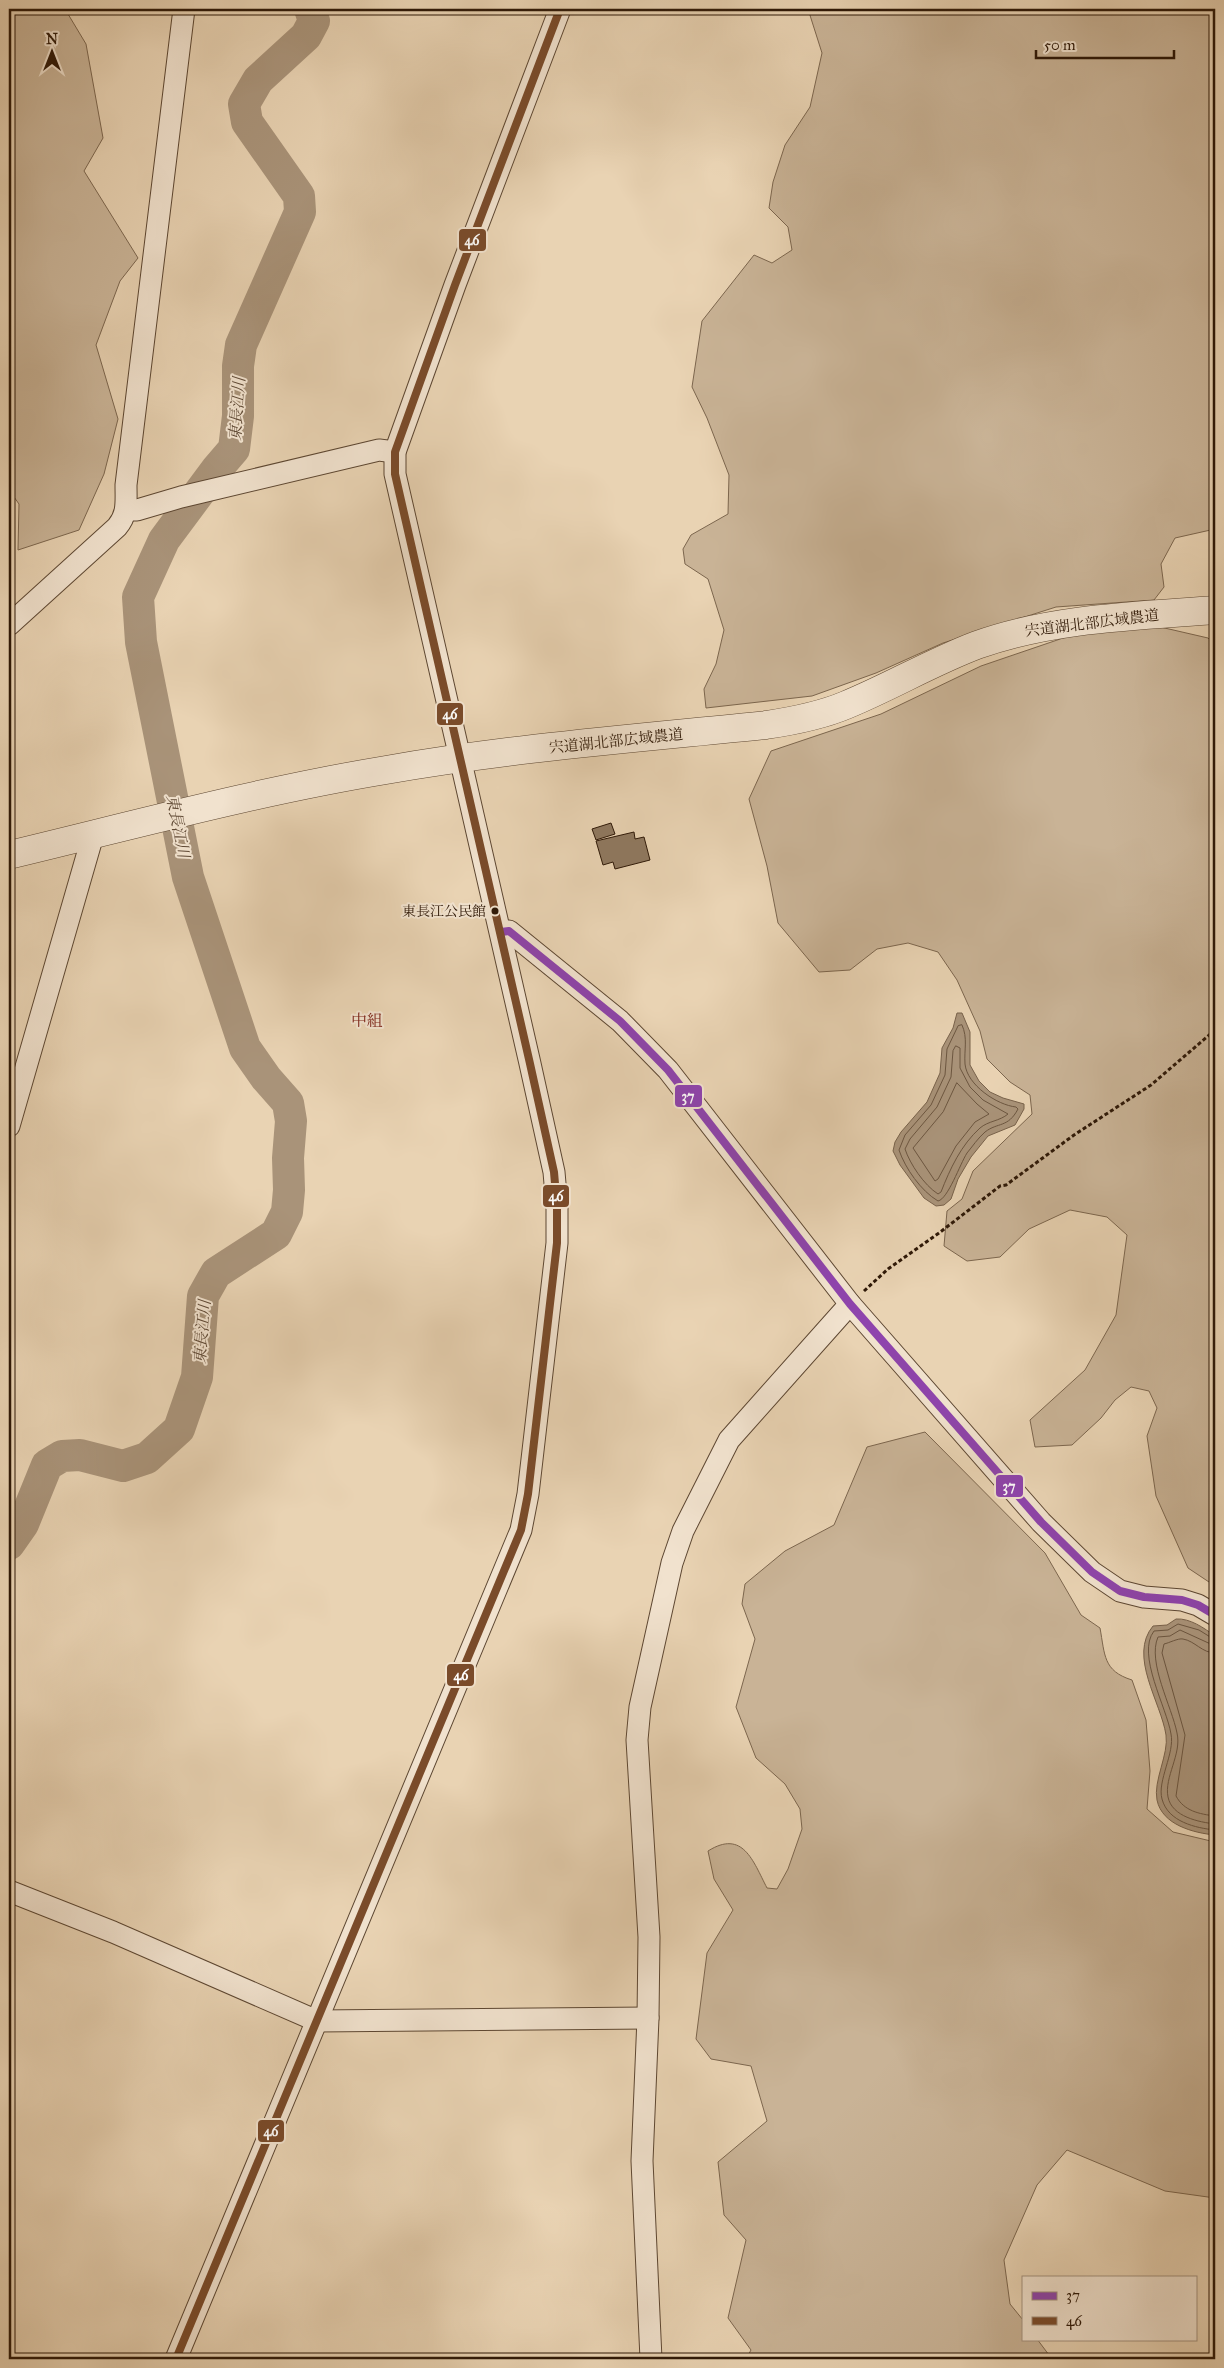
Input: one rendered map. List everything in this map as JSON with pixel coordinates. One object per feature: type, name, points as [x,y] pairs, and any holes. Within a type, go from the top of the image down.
[{"type":"street","points":[[9,625],[117,528],[124,519],[126,485],[184,9]]},
{"type":"street","points":[[176,2359],[521,1530],[528,1494],[557,1243],[557,1207],[554,1172],[501,932],[459,758],[395,474],[395,452],[455,285],[560,9]]},
{"type":"street","points":[[126,510],[137,510],[181,497],[379,450],[395,452]]},
{"type":"street","name":"宍道湖北部広域農道","points":[[9,855],[190,812],[384,770],[459,758],[805,719],[845,706],[976,646],[1017,633],[1061,624],[1215,610]]},
{"type":"street","points":[[9,1126],[92,835]]},
{"type":"street","points":[[501,932],[509,931],[620,1021],[668,1070],[850,1304],[1041,1522],[1092,1572],[1120,1591],[1144,1597],[1182,1600],[1198,1605],[1215,1615]]},
{"type":"street","points":[[651,2359],[642,2161],[648,2018],[649,1936],[637,1740],[640,1707],[672,1563],[684,1531],[729,1440],[850,1304]]},
{"type":"street","points":[[9,1891],[113,1932],[317,2021],[648,2018]]},
{"type":"path","points":[[850,1304],[888,1269],[940,1233],[1000,1186],[1006,1185],[1074,1135],[1151,1085],[1215,1030]]},
{"type":"shaded area","points":[[9,9],[65,9],[86,44],[103,138],[84,171],[138,258],[120,281],[96,345],[118,419],[104,474],[79,530],[18,550],[19,504],[9,490]]},
{"type":"shaded area","points":[[808,9],[1215,9],[1215,529],[1175,538],[1161,564],[1164,587],[1154,600],[1056,607],[943,643],[876,673],[812,696],[706,708],[704,689],[716,664],[724,630],[708,579],[685,564],[683,549],[691,535],[728,514],[729,475],[707,418],[692,387],[702,321],[754,255],[772,263],[792,250],[788,227],[769,208],[773,182],[785,145],[810,107],[822,53]]},
{"type":"shaded area","points":[[1156,626],[1208,638],[1215,645],[1215,1586],[1188,1568],[1156,1496],[1147,1436],[1157,1408],[1149,1391],[1131,1387],[1115,1400],[1101,1418],[1072,1445],[1035,1447],[1030,1420],[1085,1370],[1116,1315],[1127,1235],[1107,1217],[1070,1210],[1029,1229],[1000,1257],[967,1261],[944,1246],[947,1211],[962,1199],[973,1171],[1032,1114],[1030,1095],[1010,1082],[987,1059],[980,1031],[957,980],[938,952],[908,943],[877,949],[850,970],[819,972],[778,923],[767,866],[749,799],[771,751],[881,714],[981,666],[1069,636]]},
{"type":"shaded area","points":[[925,1432],[1045,1553],[1081,1615],[1100,1628],[1105,1654],[1110,1667],[1115,1672],[1132,1680],[1146,1720],[1150,1771],[1147,1809],[1173,1832],[1215,1842],[1215,2198],[1165,2191],[1067,2150],[1037,2185],[1004,2260],[1010,2304],[1022,2319],[1022,2340],[1038,2340],[1052,2359],[746,2359],[751,2350],[728,2318],[746,2240],[724,2215],[718,2162],[767,2121],[751,2066],[711,2059],[696,2039],[707,1953],[733,1910],[714,1879],[708,1851],[720,1845],[730,1844],[738,1846],[751,1859],[767,1888],[777,1889],[788,1869],[802,1829],[800,1809],[785,1784],[756,1758],[736,1707],[755,1639],[742,1604],[745,1584],[785,1551],[834,1525],[867,1447]]},
{"type":"water","points":[[957,1013],[962,1013],[970,1032],[970,1065],[979,1081],[990,1092],[1024,1104],[1024,1109],[1015,1125],[988,1136],[971,1157],[958,1179],[951,1199],[944,1205],[936,1206],[924,1198],[900,1165],[893,1151],[895,1142],[901,1132],[927,1102],[940,1073],[942,1048],[953,1028]]},
{"type":"water","points":[[1176,1619],[1192,1622],[1215,1636],[1215,1835],[1189,1830],[1172,1822],[1160,1809],[1157,1800],[1157,1785],[1165,1750],[1166,1735],[1148,1679],[1144,1651],[1146,1638],[1153,1626],[1167,1625]]},
{"type":"building","points":[[611,823],[615,834],[596,840],[592,829]]},
{"type":"building","points":[[634,832],[635,839],[644,837],[650,860],[615,869],[613,862],[603,865],[596,841]]},
{"type":"waterway","name":"東長江川","points":[[9,1544],[23,1524],[47,1465],[62,1456],[80,1455],[123,1466],[147,1458],[179,1429],[197,1377],[203,1296],[216,1273],[276,1234],[287,1212],[291,1121],[288,1103],[266,1078],[245,1048],[188,877],[141,642],[138,597],[164,540],[234,449],[238,416],[238,366],[241,345],[300,212],[299,196],[247,122],[244,104],[258,80],[306,36],[314,21],[310,9]]},
{"type":"transit line","name":"46","points":[[176,2359],[521,1530],[528,1494],[557,1243],[557,1207],[554,1172],[395,474],[395,452],[455,285],[560,9]]},
{"type":"transit line","name":"37","points":[[501,932],[509,931],[620,1021],[668,1070],[850,1304],[1041,1522],[1092,1572],[1120,1591],[1144,1597],[1182,1600],[1198,1605],[1215,1615]]},
{"type":"place","name":"東長江公民館","points":[[495,911]]},
{"type":"district","name":"中組","points":[[367,1020]]}]
